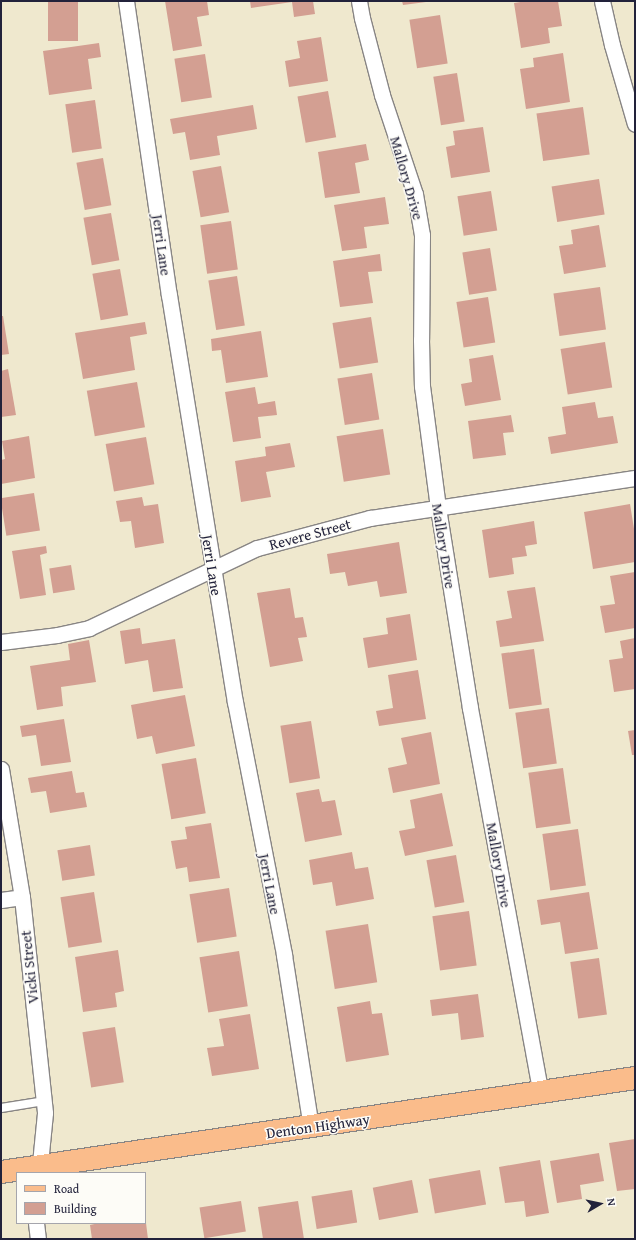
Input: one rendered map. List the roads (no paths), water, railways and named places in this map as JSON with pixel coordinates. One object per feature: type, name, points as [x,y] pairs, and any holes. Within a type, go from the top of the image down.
[{"type":"main road","name":"Denton Highway","points":[[1,1172],[39,1169],[635,1078]]},
{"type":"street","name":"Jerri Lane","points":[[126,1],[169,295],[234,702],[284,955],[311,1127]]},
{"type":"street","name":"Mallory Drive","points":[[359,1],[382,95],[415,194],[422,235],[422,386],[438,508],[470,708],[541,1093]]},
{"type":"street","points":[[602,1],[612,45],[635,124]]},
{"type":"street","name":"Revere Street","points":[[1,642],[57,635],[89,628],[257,548],[370,518],[635,478]]},
{"type":"street","name":"Vicki Street","points":[[1,769],[22,897],[44,1101],[45,1113],[39,1169]]},
{"type":"street","points":[[1,900],[22,897]]},
{"type":"street","points":[[36,1224],[38,1239]]},
{"type":"lane","points":[[1,1108],[44,1101]]}]
